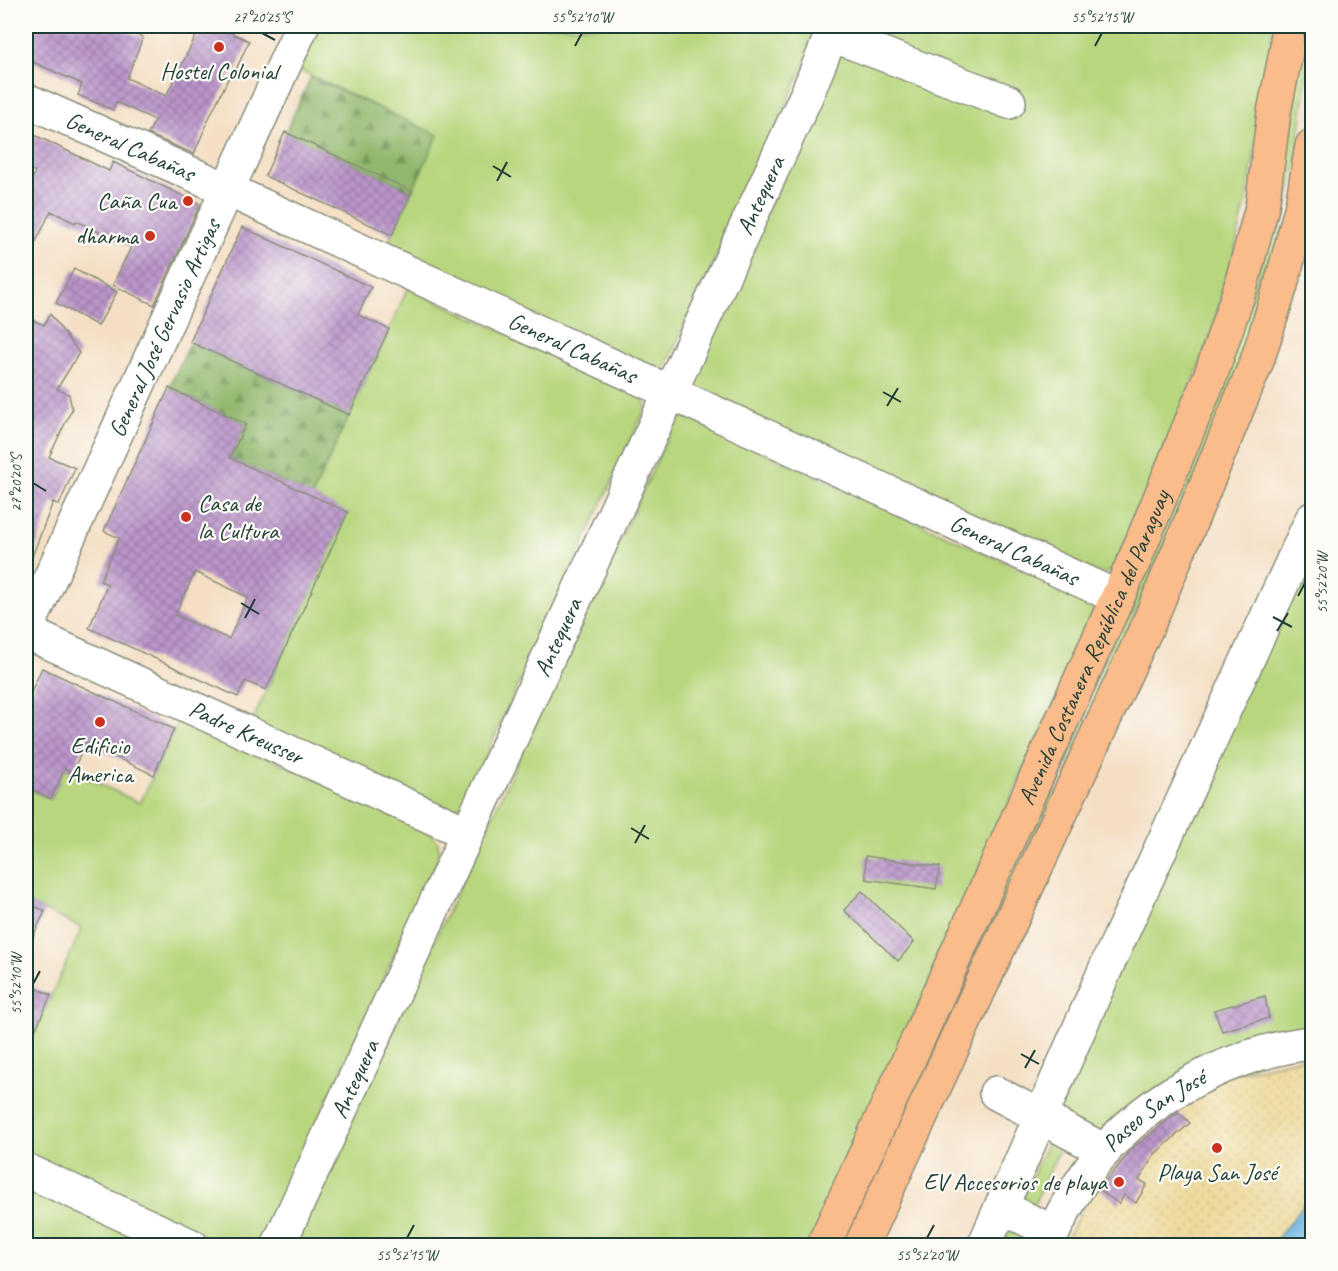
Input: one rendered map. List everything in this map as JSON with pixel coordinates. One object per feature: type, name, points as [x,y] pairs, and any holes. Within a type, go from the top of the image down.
[{"type":"main road","name":"Avenida Costanera República del Paraguay","points":[[823,1245],[904,1071],[1117,597],[1211,374],[1239,289],[1262,207],[1274,112],[1287,47],[1287,26]]},
{"type":"main road","name":"Avenida Costanera República del Paraguay","points":[[861,1245],[1151,618],[1252,372],[1281,285],[1302,205],[1312,146]]},
{"type":"street","name":"General José Gervasio Artigas","points":[[26,631],[302,26]]},
{"type":"street","points":[[834,30],[1009,102]]},
{"type":"street","name":"Antequera","points":[[278,1245],[807,94],[834,30]]},
{"type":"street","name":"General Cabañas","points":[[26,100],[226,189],[1117,597]]},
{"type":"street","points":[[984,1245],[1114,951],[1312,519]]},
{"type":"street","name":"Padre Kreusser","points":[[26,631],[467,833]]},
{"type":"street","name":"Paseo San José","points":[[1050,1239],[1077,1188],[1120,1134],[1140,1118],[1198,1080],[1252,1056],[1271,1050],[1312,1043]]},
{"type":"street","points":[[996,1093],[1105,1151]]},
{"type":"street","points":[[26,1170],[192,1245]]},
{"type":"street","points":[[1001,1207],[1050,1239]]},
{"type":"green space","points":[[314,26],[822,26],[665,368],[659,371],[386,248],[437,135],[294,68]]},
{"type":"green space","points":[[850,26],[1273,26],[1248,193],[1207,347],[1114,569],[1107,573],[1099,573],[696,390],[693,384],[693,378]]},
{"type":"green space","points":[[1301,26],[1312,26],[1312,29],[1296,166],[1279,241],[1239,371],[1183,505],[1060,780],[847,1245],[837,1246],[1177,500],[1228,368],[1263,257],[1294,109]]},
{"type":"green space","points":[[311,77],[438,135],[412,191],[285,133]]},
{"type":"green space","points":[[408,288],[642,396],[646,407],[465,801],[455,809],[448,810],[252,722],[347,513],[312,496]]},
{"type":"green space","points":[[190,342],[349,415],[312,496],[230,458],[246,424],[169,388]]},
{"type":"green space","points":[[684,416],[1086,599],[1094,612],[812,1245],[293,1246],[673,426]]},
{"type":"green space","points":[[1312,538],[1312,1035],[1105,1142],[1049,1113]]},
{"type":"green space","points":[[180,718],[428,830],[435,837],[439,848],[437,861],[269,1228],[261,1241],[255,1245],[220,1244],[26,1154],[26,1027],[35,1031],[82,928],[26,902],[26,790],[27,788],[51,799],[65,768],[140,803]]},
{"type":"green space","points":[[1050,1138],[1062,1144],[1032,1209],[1019,1204]]},
{"type":"green space","points":[[26,1182],[165,1245],[26,1245]]},
{"type":"green space","points":[[1010,1228],[1021,1233],[1015,1245],[1002,1246]]},
{"type":"sand","name":"Playa San José","points":[[1312,1056],[1312,1194],[1272,1245],[1063,1246],[1098,1178],[1131,1138],[1219,1077]]},
{"type":"water","points":[[1312,1194],[1312,1245],[1272,1245]]},
{"type":"building","points":[[26,26],[108,26],[143,37],[127,78],[166,96],[201,26],[215,26],[249,41],[234,74],[231,73],[210,116],[194,154],[148,134],[155,120],[116,102],[113,110],[78,95],[82,84],[26,59]]},
{"type":"building","name":"dharma","points":[[26,131],[109,171],[113,162],[200,204],[154,305],[113,285],[131,247],[51,211],[26,262],[26,192],[35,172],[26,166]]},
{"type":"building","points":[[285,132],[412,191],[392,235],[265,176]]},
{"type":"building","points":[[242,227],[371,287],[358,315],[389,329],[349,415],[190,342]]},
{"type":"building","points":[[74,269],[117,292],[98,326],[56,303]]},
{"type":"building","points":[[50,314],[79,353],[57,389],[69,394],[72,409],[49,457],[75,468],[59,505],[53,502],[26,570],[26,317],[44,325]]},
{"type":"building","points":[[169,388],[246,424],[230,458],[348,512],[266,690],[245,681],[238,697],[89,628],[108,584],[100,581],[119,538],[104,531]],"holes":[[[195,572],[248,597],[229,639],[175,615]]]},
{"type":"building","name":"Edificio America","points":[[42,668],[174,729],[154,775],[86,743],[72,772],[65,768],[51,799],[26,787],[26,703]]},
{"type":"building","points":[[865,856],[940,867],[936,889],[866,879]]},
{"type":"building","points":[[862,891],[914,942],[898,961],[844,910]]},
{"type":"building","points":[[26,902],[45,911],[26,952]]},
{"type":"building","points":[[26,984],[51,995],[26,1051]]},
{"type":"building","points":[[1265,996],[1269,1018],[1222,1031],[1214,1010]]},
{"type":"building","points":[[1178,1112],[1190,1123],[1154,1155],[1139,1180],[1147,1184],[1136,1203],[1124,1195],[1119,1204],[1099,1189],[1133,1148]]},
{"type":"place","name":"Hostel Colonial","points":[[219,47]]},
{"type":"place","name":"Caña Cua","points":[[188,201]]},
{"type":"place","name":"dharma","points":[[150,236]]},
{"type":"place","name":"Casa de la Cultura","points":[[186,517]]},
{"type":"place","name":"Edificio America","points":[[100,722]]},
{"type":"place","name":"Playa San José","points":[[1217,1148]]},
{"type":"place","name":"EV Accesorios de playa","points":[[1119,1182]]}]
